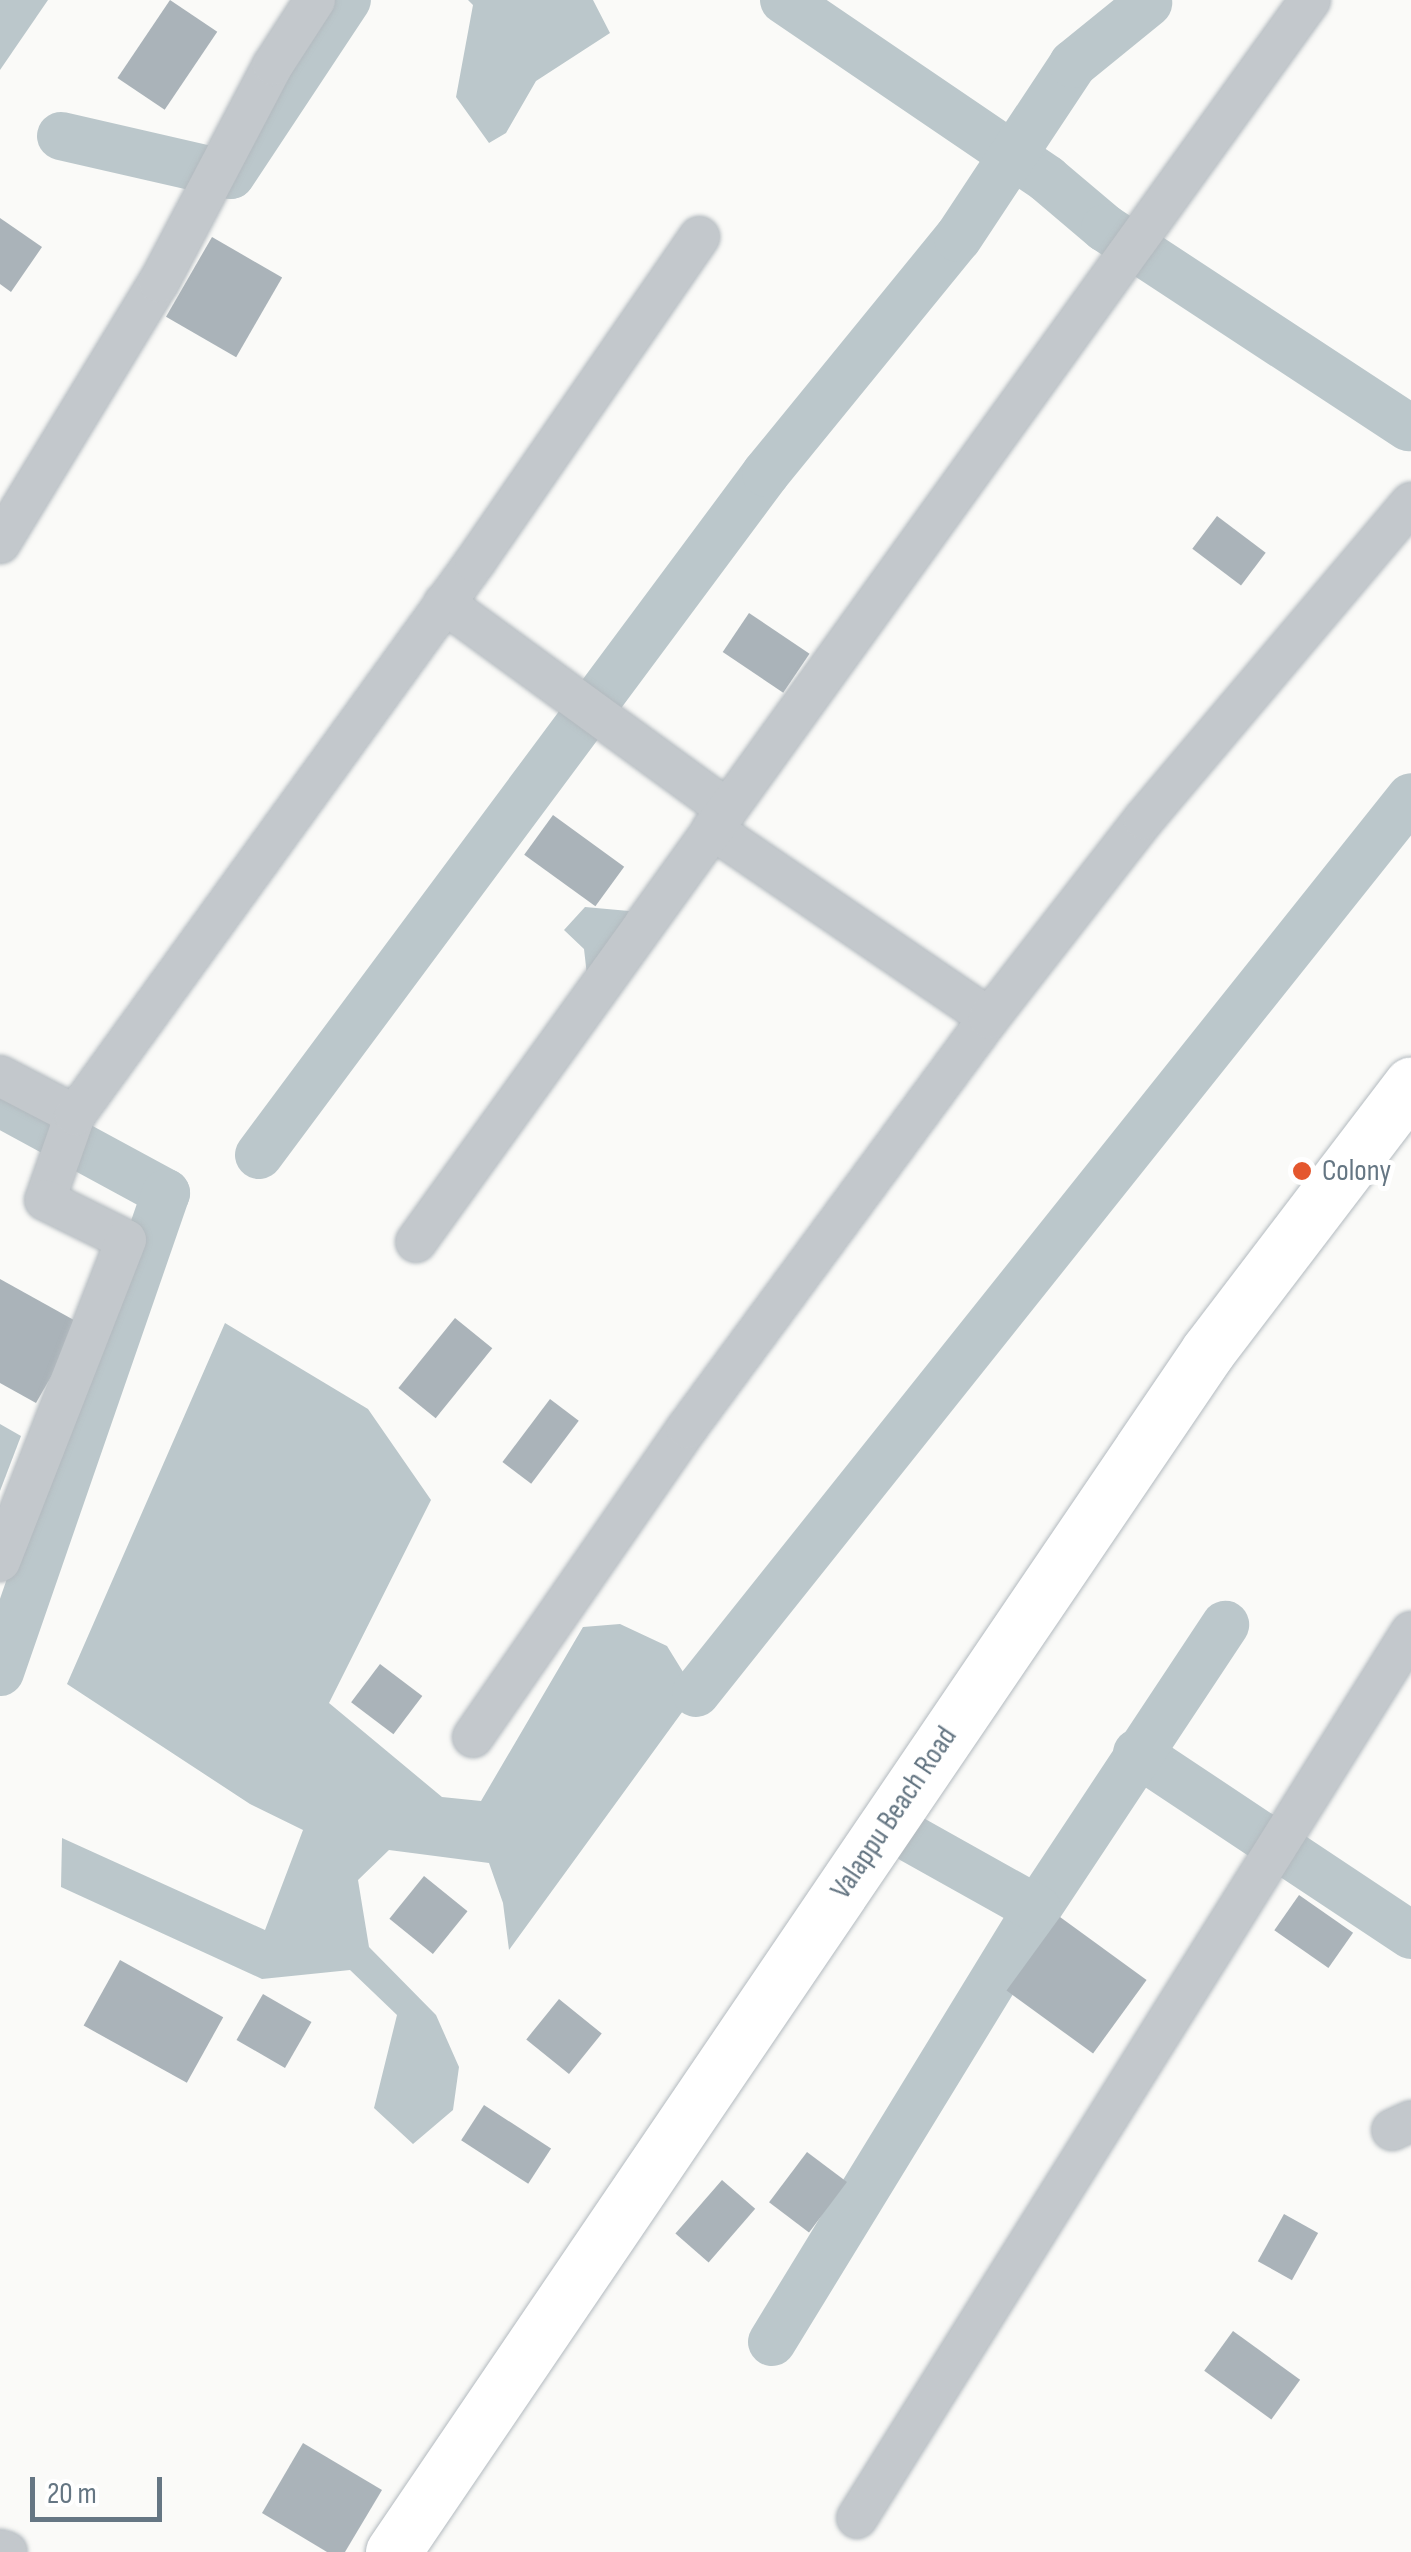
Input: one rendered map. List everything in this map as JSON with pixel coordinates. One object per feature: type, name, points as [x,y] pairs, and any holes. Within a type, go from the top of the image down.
[{"type":"main road","name":"Valappu Beach Road","points":[[393,2552],[1208,1351],[1411,1085]]},
{"type":"street","points":[[0,544],[315,0]]},
{"type":"street","points":[[416,1242],[719,819],[1124,266],[1310,0]]},
{"type":"street","points":[[0,1561],[126,1240],[45,1200],[68,1135],[699,237]]},
{"type":"street","points":[[473,1738],[688,1428],[989,1018],[1144,819],[1411,502]]},
{"type":"street","points":[[444,603],[594,712],[719,819],[989,1018]]},
{"type":"street","points":[[0,1076],[68,1135]]},
{"type":"street","points":[[857,2518],[1411,1632]]},
{"type":"shaded area","points":[[0,0],[48,0],[0,70]]},
{"type":"shaded area","points":[[468,0],[593,0],[610,33],[536,81],[506,133],[489,143],[456,97],[473,5]]},
{"type":"shaded area","points":[[585,907],[629,911],[588,984],[584,949],[564,930]]},
{"type":"shaded area","points":[[225,1323],[368,1409],[431,1500],[329,1703],[442,1797],[481,1801],[583,1627],[620,1624],[667,1646],[696,1693],[509,1950],[503,1903],[489,1863],[389,1850],[358,1880],[369,1947],[436,2015],[459,2067],[453,2110],[413,2144],[374,2108],[397,2015],[350,1970],[262,1979],[61,1887],[62,1838],[265,1930],[303,1830],[250,1804],[67,1684]]},
{"type":"shaded area","points":[[0,1424],[21,1436],[0,1491]]},
{"type":"building","points":[[170,0],[217,32],[165,110],[117,78]]},
{"type":"building","points":[[0,218],[42,247],[11,292],[0,284]]},
{"type":"building","points":[[212,237],[282,277],[236,357],[166,317]]},
{"type":"building","points":[[1217,516],[1266,553],[1241,585],[1192,549]]},
{"type":"building","points":[[749,613],[810,654],[783,693],[723,652]]},
{"type":"building","points":[[553,815],[624,867],[595,906],[524,855]]},
{"type":"building","points":[[0,1279],[81,1324],[36,1403],[0,1383]]},
{"type":"building","points":[[455,1318],[492,1348],[436,1418],[398,1388]]},
{"type":"building","points":[[550,1399],[579,1421],[531,1484],[502,1462]]},
{"type":"building","points":[[380,1664],[422,1696],[393,1734],[351,1702]]},
{"type":"building","points":[[424,1876],[468,1911],[433,1954],[389,1919]]},
{"type":"building","points":[[1299,1895],[1353,1933],[1328,1968],[1274,1930]]},
{"type":"building","points":[[1060,1917],[1147,1980],[1093,2054],[1007,1991]]},
{"type":"building","points":[[120,1960],[223,2017],[187,2083],[84,2026]]},
{"type":"building","points":[[263,1994],[311,2022],[285,2068],[236,2040]]},
{"type":"building","points":[[559,1999],[602,2034],[569,2074],[526,2039]]},
{"type":"building","points":[[484,2105],[551,2149],[528,2184],[461,2140]]},
{"type":"building","points":[[807,2152],[847,2182],[809,2232],[769,2202]]},
{"type":"building","points":[[722,2180],[755,2209],[709,2262],[675,2234]]},
{"type":"building","points":[[1284,2214],[1318,2233],[1292,2280],[1258,2261]]},
{"type":"building","points":[[1233,2331],[1300,2380],[1271,2419],[1204,2371]]},
{"type":"building","points":[[303,2443],[382,2490],[345,2552],[327,2552],[262,2513]]},
{"type":"waterway","points":[[61,136],[231,175],[347,0]]},
{"type":"waterway","points":[[784,0],[1047,179],[1105,228],[1408,427]]},
{"type":"waterway","points":[[259,1155],[766,473],[958,238],[1073,64],[1148,3]]},
{"type":"waterway","points":[[696,1693],[1411,797]]},
{"type":"waterway","points":[[0,1103],[166,1193],[0,1672]]},
{"type":"waterway","points":[[1037,1909],[1225,1625]]},
{"type":"waterway","points":[[1137,1753],[1411,1935]]},
{"type":"waterway","points":[[772,2342],[1037,1909],[912,1839]]},
{"type":"place","name":"Colony","points":[[1302,1171]]}]
